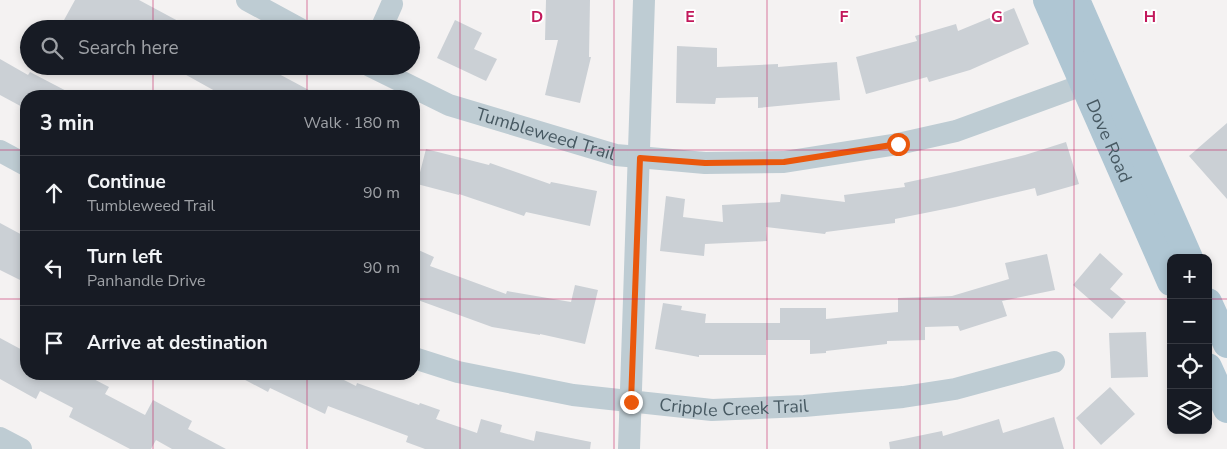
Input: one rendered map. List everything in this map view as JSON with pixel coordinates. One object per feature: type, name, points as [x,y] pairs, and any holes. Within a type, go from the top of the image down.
[{"type":"main road","name":"Dove Road","points":[[1047,0],[1096,79],[1187,254]]},
{"type":"main road","name":"Dove Road","points":[[1076,0],[1096,79],[1167,271]]},
{"type":"main road","points":[[1212,311],[1227,345]]},
{"type":"main road","points":[[1212,375],[1227,409]]},
{"type":"street","points":[[247,0],[284,20]]},
{"type":"street","points":[[629,449],[644,0]]},
{"type":"street","points":[[385,20],[392,4]]},
{"type":"street","name":"Tumbleweed Trail","points":[[388,75],[419,90]]},
{"type":"street","name":"Tumbleweed Trail","points":[[420,91],[449,105],[616,155],[705,163],[784,162],[898,144],[956,131],[1096,79]]},
{"type":"street","points":[[0,151],[20,161]]},
{"type":"street","points":[[1212,367],[1227,345]]},
{"type":"street","name":"Cripple Creek Trail","points":[[420,360],[458,372],[573,395],[712,410],[804,406],[903,397],[955,389],[1054,362]]},
{"type":"street","points":[[0,438],[21,449]]},
{"type":"building","points":[[75,0],[139,0],[176,20],[64,20]]},
{"type":"building","points":[[546,0],[590,0],[589,57],[591,57],[580,103],[545,95],[558,40],[545,40]]},
{"type":"building","points":[[1014,8],[1029,44],[970,70],[929,82],[927,77],[866,94],[856,57],[917,41],[915,36],[956,24],[958,31]]},
{"type":"building","points":[[455,20],[482,33],[474,49],[497,59],[486,81],[437,58]]},
{"type":"building","points":[[677,46],[717,48],[717,67],[778,64],[778,67],[837,62],[840,100],[758,108],[758,97],[716,98],[715,104],[676,103]]},
{"type":"building","points":[[0,59],[20,70],[20,75],[36,75],[64,90],[20,90],[20,106],[0,95]]},
{"type":"building","points":[[186,75],[281,75],[309,90],[213,90]]},
{"type":"building","points":[[1227,123],[1227,199],[1189,156]]},
{"type":"building","points":[[1066,142],[1079,184],[1037,196],[1035,188],[895,219],[895,223],[826,232],[825,234],[766,227],[767,241],[705,244],[704,256],[660,251],[666,196],[685,199],[683,217],[723,222],[722,205],[780,202],[781,194],[845,202],[844,195],[905,187],[904,183],[1025,155]]},
{"type":"building","points":[[426,149],[489,165],[490,163],[550,184],[551,182],[597,191],[590,226],[526,212],[524,216],[459,194],[420,185],[420,172]]},
{"type":"building","points":[[0,223],[20,234],[20,280],[0,270]]},
{"type":"building","points":[[420,251],[434,257],[430,266],[506,294],[507,291],[571,302],[575,285],[598,290],[585,344],[540,334],[492,327],[420,301]]},
{"type":"building","points":[[1100,253],[1123,274],[1110,289],[1126,302],[1112,319],[1073,285]]},
{"type":"building","points":[[1047,254],[1055,290],[1002,301],[1007,316],[960,331],[958,326],[925,327],[925,340],[887,341],[887,344],[810,354],[810,340],[766,340],[766,355],[699,355],[699,357],[655,349],[663,303],[682,306],[681,310],[706,314],[705,323],[780,323],[780,308],[826,308],[826,319],[898,312],[898,298],[952,296],[1009,279],[1005,263]]},
{"type":"building","points":[[1146,332],[1148,377],[1111,378],[1109,333]]},
{"type":"building","points":[[0,338],[20,349],[20,380],[96,380],[109,387],[105,394],[145,415],[153,400],[192,421],[188,429],[226,449],[172,449],[156,440],[151,449],[130,449],[69,417],[73,408],[40,391],[36,399],[0,379]]},
{"type":"building","points":[[245,380],[344,380],[356,386],[357,383],[419,405],[420,403],[440,410],[436,419],[477,433],[481,419],[502,425],[500,432],[534,441],[536,431],[591,442],[590,449],[425,449],[406,442],[408,436],[328,406],[325,414],[270,388],[268,392]]},
{"type":"building","points":[[1110,387],[1135,414],[1101,445],[1076,418]]},
{"type":"building","points":[[1054,417],[1064,449],[890,449],[889,442],[942,431],[943,436],[999,419],[1003,433]]},
{"type":"route","points":[[631,402],[640,158],[705,163],[784,162],[898,144]]}]
